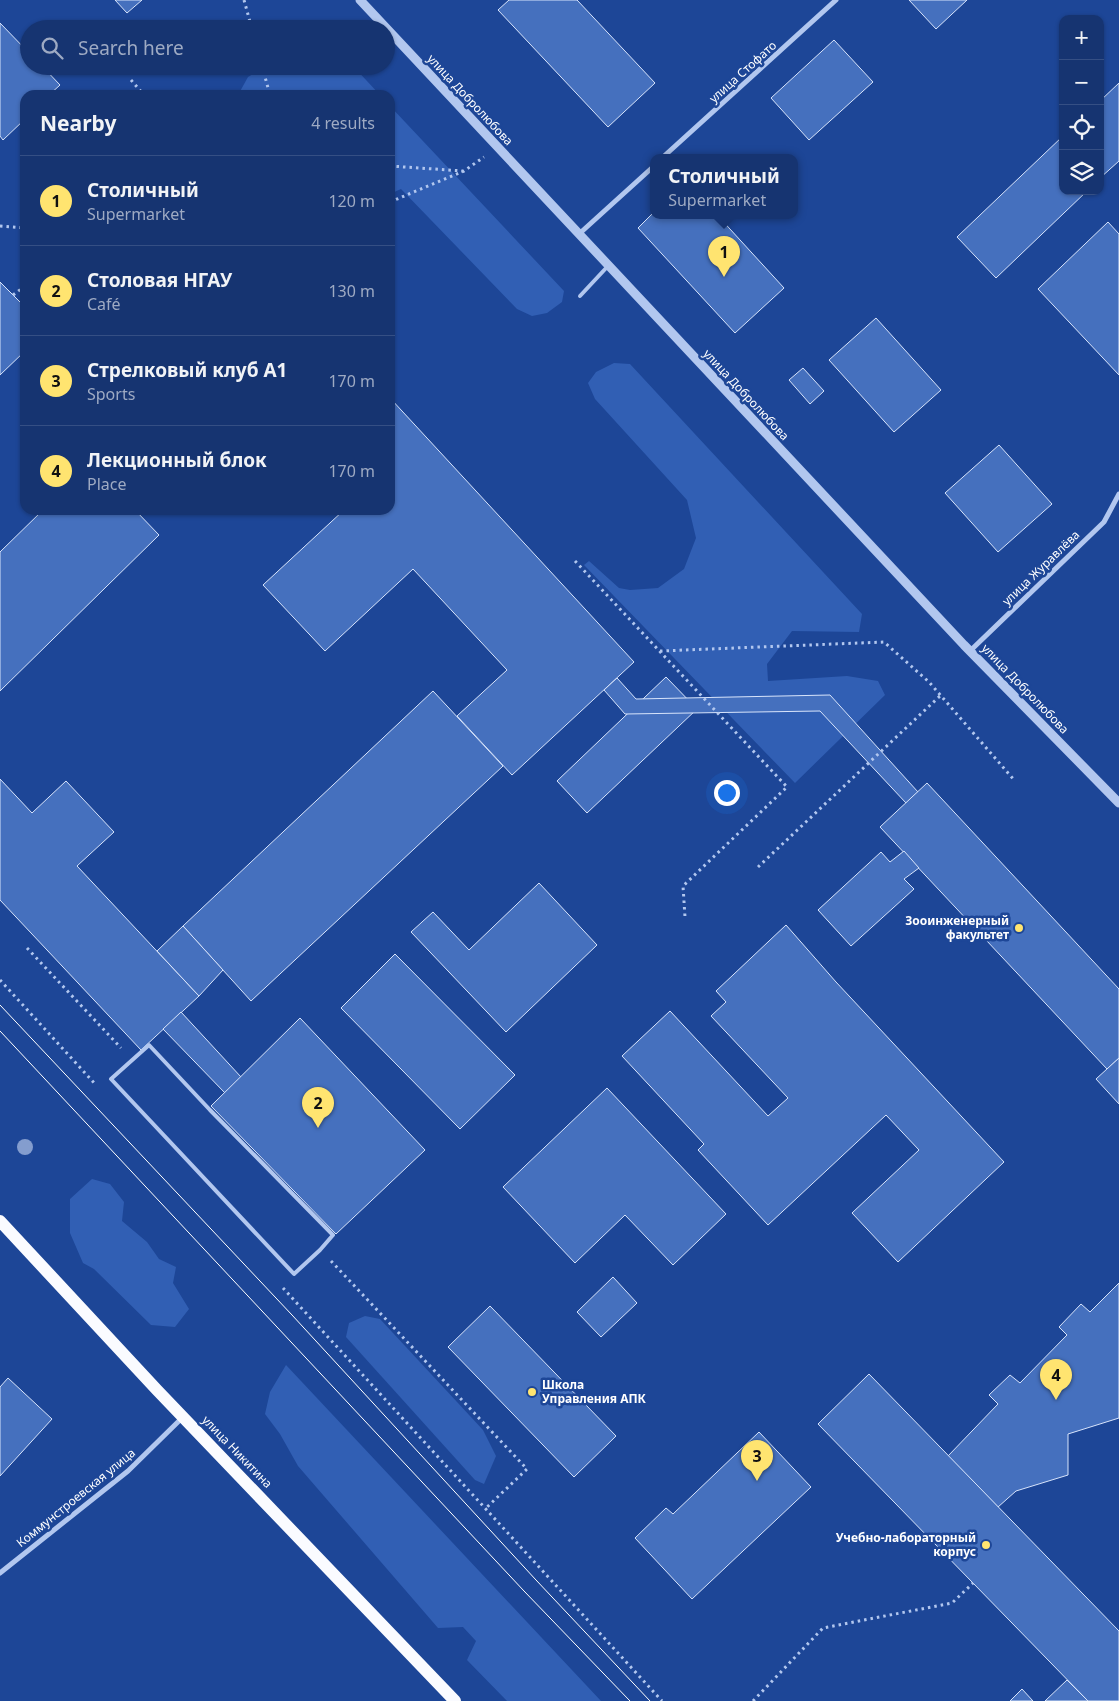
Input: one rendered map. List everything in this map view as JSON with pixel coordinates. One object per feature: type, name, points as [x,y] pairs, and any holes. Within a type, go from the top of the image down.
[{"type":"main road","name":"улица Никитина","points":[[0,1221],[456,1701]]},
{"type":"street","name":"улица Добролюбова","points":[[360,0],[379,20]]},
{"type":"street","name":"улица Стофато","points":[[666,154],[836,0]]},
{"type":"street","name":"улица Добролюбова","points":[[395,38],[578,235],[970,651],[1119,804]]},
{"type":"street","points":[[578,235],[650,170]]},
{"type":"street","name":"улица Журавлёва","points":[[970,651],[1104,522],[1119,494]]},
{"type":"street","name":"Коммунстроевская улица","points":[[0,1573],[128,1471],[184,1416]]},
{"type":"lane","points":[[580,296],[608,266]]},
{"type":"lane","points":[[149,1045],[333,1235],[320,1250],[294,1274],[111,1079],[149,1045]]},
{"type":"path","points":[[244,0],[250,20]]},
{"type":"path","points":[[264,75],[269,90]]},
{"type":"path","points":[[131,80],[140,90]]},
{"type":"path","points":[[395,200],[464,171],[498,148]]},
{"type":"path","points":[[395,166],[464,171]]},
{"type":"path","points":[[0,226],[20,228]]},
{"type":"path","points":[[12,294],[20,289]]},
{"type":"path","points":[[575,561],[787,787],[683,886],[685,917]]},
{"type":"path","points":[[660,650],[884,642],[929,682],[1015,782]]},
{"type":"path","points":[[758,867],[941,695]]},
{"type":"path","points":[[28,948],[132,1060]]},
{"type":"path","points":[[0,980],[99,1088]]},
{"type":"path","points":[[320,1250],[527,1469],[485,1508]]},
{"type":"path","points":[[278,1283],[662,1701]]},
{"type":"path","points":[[753,1701],[823,1628],[952,1603],[973,1583]]},
{"type":"shaded area","points":[[251,75],[361,75],[375,90],[241,90],[248,77]]},
{"type":"shaded area","points":[[395,111],[564,291],[562,302],[547,313],[532,316],[517,309],[401,189],[395,192]]},
{"type":"shaded area","points":[[614,363],[630,364],[862,614],[859,632],[792,631],[767,664],[768,681],[847,676],[878,681],[885,695],[795,783],[584,565],[589,561],[619,588],[630,590],[658,588],[684,569],[696,538],[687,500],[595,399],[588,383],[596,372]]},
{"type":"shaded area","points":[[92,1179],[110,1184],[124,1202],[122,1221],[147,1242],[159,1259],[176,1267],[173,1283],[189,1309],[175,1327],[151,1325],[94,1269],[83,1263],[70,1233],[70,1199]]},
{"type":"shaded area","points":[[365,1316],[380,1319],[483,1430],[496,1456],[484,1484],[475,1480],[346,1337],[349,1323]]},
{"type":"shaded area","points":[[286,1365],[601,1701],[507,1701],[467,1660],[476,1641],[463,1627],[438,1628],[298,1466],[280,1434],[265,1414],[270,1392]]},
{"type":"building","points":[[115,0],[142,0],[127,13]]},
{"type":"building","points":[[509,0],[577,0],[655,83],[608,127],[498,10]]},
{"type":"building","points":[[909,0],[967,0],[936,29]]},
{"type":"building","points":[[0,23],[20,44],[20,75],[51,75],[60,85],[54,90],[20,90],[20,124],[3,140],[0,136]]},
{"type":"building","points":[[834,40],[873,82],[809,140],[771,98]]},
{"type":"building","points":[[1119,83],[1119,161],[1104,174],[1104,105],[1104,97]]},
{"type":"building","points":[[1059,140],[1059,195],[1083,195],[996,278],[957,237]]},
{"type":"building","points":[[650,216],[650,219],[721,219],[784,288],[735,333],[638,228]]},
{"type":"building","points":[[1108,222],[1119,234],[1119,375],[1038,289]]},
{"type":"building","points":[[0,282],[20,302],[20,356],[0,375]]},
{"type":"building","points":[[876,318],[941,390],[894,432],[829,360]]},
{"type":"building","points":[[803,368],[824,391],[810,404],[789,380]]},
{"type":"building","points":[[395,403],[634,662],[512,775],[457,716],[507,670],[413,569],[325,651],[263,585],[339,515],[395,515]]},
{"type":"building","points":[[999,445],[1052,504],[998,552],[945,493]]},
{"type":"building","points":[[38,515],[140,515],[159,535],[0,691],[0,552]]},
{"type":"building","points":[[666,677],[697,709],[587,813],[557,781]]},
{"type":"building","points":[[617,678],[636,699],[830,695],[918,792],[906,803],[820,711],[625,714],[604,690]]},
{"type":"building","points":[[433,691],[503,766],[251,1001],[183,926]]},
{"type":"building","points":[[0,779],[32,813],[66,781],[114,832],[77,866],[199,996],[141,1050],[0,900]]},
{"type":"building","name":"Зооинженерный факультет","points":[[927,783],[1119,989],[1119,1058],[1107,1069],[880,827]]},
{"type":"building","points":[[904,851],[919,868],[904,879],[914,889],[851,946],[818,910],[881,852],[890,862]]},
{"type":"building","points":[[539,883],[597,945],[506,1032],[411,932],[433,912],[469,950]]},
{"type":"building","points":[[786,925],[836,982],[1004,1162],[898,1262],[852,1213],[919,1150],[886,1115],[768,1225],[698,1150],[704,1144],[622,1056],[670,1011],[768,1116],[788,1098],[711,1016],[726,1002],[716,991]]},
{"type":"building","points":[[183,926],[223,970],[199,996],[157,951]]},
{"type":"building","points":[[395,954],[515,1075],[460,1129],[341,1008]]},
{"type":"building","points":[[181,1012],[241,1077],[225,1093],[163,1029]]},
{"type":"building","points":[[300,1018],[425,1150],[336,1234],[211,1106]]},
{"type":"building","points":[[1119,1058],[1119,1104],[1096,1079]]},
{"type":"building","points":[[607,1088],[726,1214],[673,1265],[625,1215],[575,1263],[503,1187]]},
{"type":"building","points":[[613,1277],[637,1303],[601,1337],[577,1312]]},
{"type":"building","points":[[1119,1283],[1119,1418],[1068,1434],[1068,1475],[1016,1491],[998,1507],[948,1456],[998,1404],[989,1395],[1010,1375],[1020,1383],[1067,1335],[1059,1327],[1081,1304],[1090,1312]]},
{"type":"building","name":"Школа Управления АПК","points":[[490,1306],[616,1436],[574,1477],[448,1347]]},
{"type":"building","name":"Учебно-лабораторный корпус","points":[[869,1374],[1119,1631],[1119,1701],[1088,1701],[818,1424]]},
{"type":"building","points":[[8,1378],[52,1419],[0,1476],[0,1387]]},
{"type":"building","points":[[759,1432],[811,1487],[692,1599],[635,1538],[666,1508],[673,1514]]},
{"type":"building","points":[[1067,1680],[1088,1701],[1045,1701]]},
{"type":"building","points":[[1022,1689],[1033,1701],[1010,1701]]},
{"type":"tram line","points":[[0,1005],[292,1315],[650,1701]]},
{"type":"tram line","points":[[0,1031],[524,1591],[630,1701]]},
{"type":"place","name":"Столичный","points":[[724,277]]},
{"type":"place","name":"Зооинженерный факультет","points":[[1019,928]]},
{"type":"place","name":"Столовая НГАУ","points":[[318,1128]]},
{"type":"place","name":"Школа Управления АПК","points":[[532,1392]]},
{"type":"place","name":"Лекционный блок","points":[[1056,1400]]},
{"type":"place","name":"Стрелковый клуб А1","points":[[757,1481]]},
{"type":"place","name":"Учебно-лабораторный корпус","points":[[986,1545]]}]
